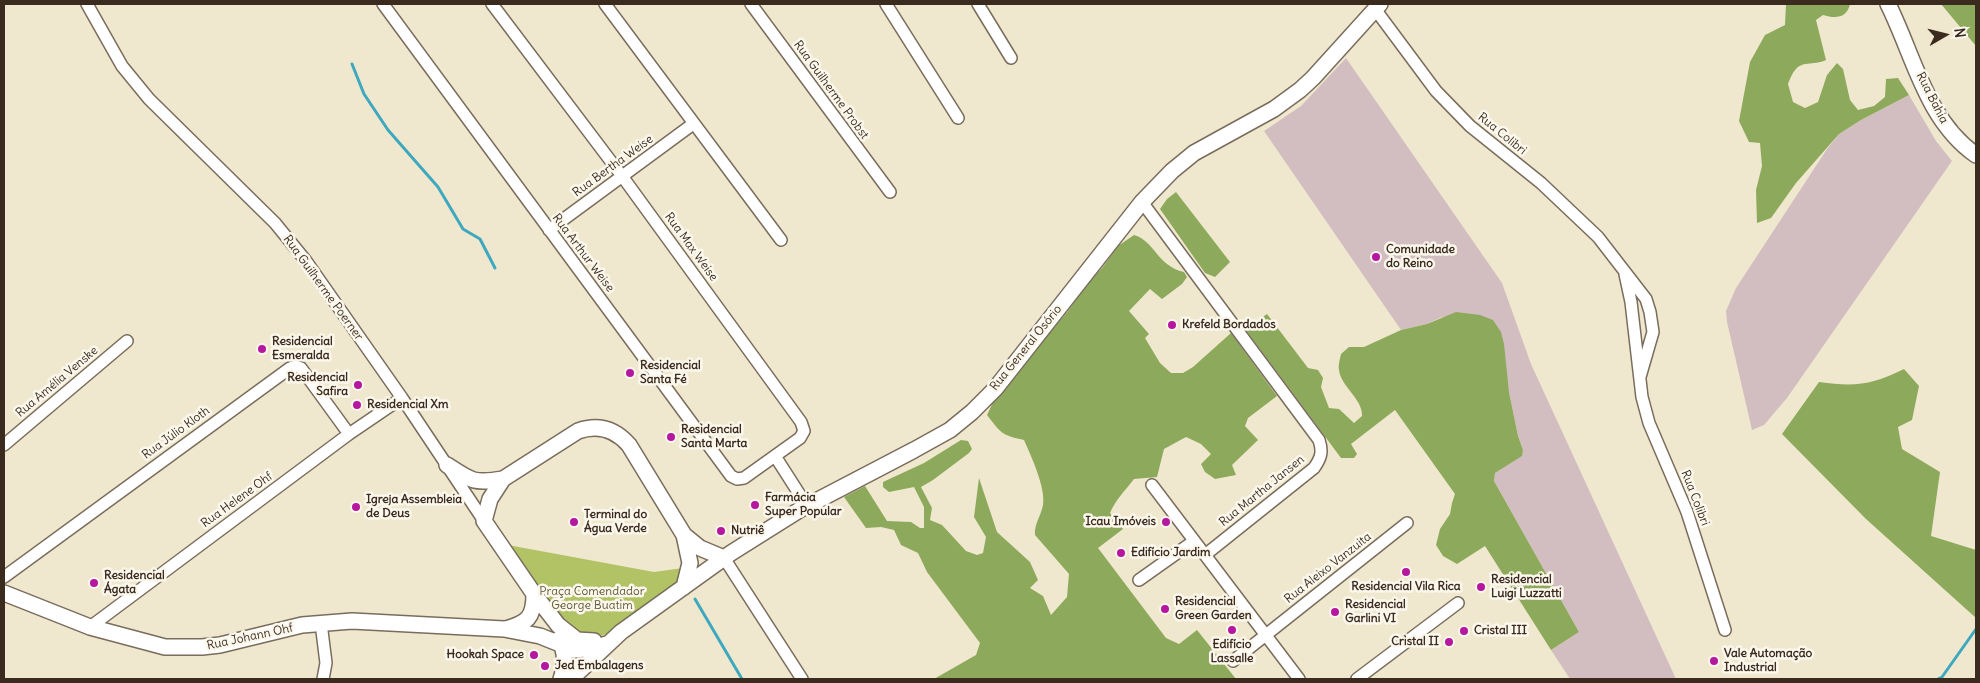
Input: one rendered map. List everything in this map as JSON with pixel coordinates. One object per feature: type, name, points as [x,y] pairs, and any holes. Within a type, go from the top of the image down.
[{"type":"main road","name":"Rua General Osório","points":[[571,679],[621,632],[724,558],[807,506],[950,430],[972,412],[994,389],[1142,202],[1172,171],[1194,153],[1274,109],[1300,90],[1377,6]]},
{"type":"main road","name":"Rua Bahia","points":[[1888,7],[1941,121],[1957,140],[1976,155]]},
{"type":"main road","points":[[447,465],[473,481],[483,482],[503,479],[578,431],[587,428],[604,428],[622,437],[629,445],[684,535],[690,563],[684,587]]},
{"type":"main road","points":[[484,521],[490,499],[503,479]]},
{"type":"main road","name":"Rua Guilherme Poerner","points":[[484,521],[534,594]]},
{"type":"main road","points":[[684,535],[700,548],[724,558]]},
{"type":"main road","name":"Rua Johann Ohf","points":[[4,593],[90,627],[165,647],[202,647],[240,641],[270,632],[321,623],[375,622],[504,629],[540,636],[575,650],[608,643]]},
{"type":"main road","name":"Rua General Osório","points":[[534,594],[558,625],[577,640],[596,641],[621,632]]},
{"type":"main road","points":[[534,594],[563,646],[565,667],[561,679]]},
{"type":"main road","name":"Rua Johann Ohf","points":[[504,629],[520,625],[530,617],[534,607],[534,594]]},
{"type":"street","name":"Rua Guilherme Poerner","points":[[87,4],[122,66],[149,99],[275,223],[306,261],[402,398],[484,521]]},
{"type":"street","name":"Rua Arthur Weise","points":[[383,4],[732,476],[737,479],[744,478],[775,456]]},
{"type":"street","name":"Rua Max Weise","points":[[492,4],[622,176],[802,422],[804,431],[800,438],[775,456]]},
{"type":"street","points":[[606,4],[781,240]]},
{"type":"street","name":"Rua Guilherme Probst","points":[[751,4],[890,192]]},
{"type":"street","points":[[886,4],[958,118]]},
{"type":"street","points":[[978,4],[1011,58]]},
{"type":"street","name":"Rua Colibri","points":[[1377,6],[1436,91],[1470,126],[1541,183],[1598,237],[1646,299],[1653,332],[1640,377]]},
{"type":"street","name":"Rua Bertha Weise","points":[[549,230],[694,124]]},
{"type":"street","name":"Rua Martha Jansen","points":[[1142,202],[1320,440],[1322,448],[1321,458],[1314,468],[1205,555]]},
{"type":"street","name":"Rua Colibri","points":[[1624,269],[1631,302],[1642,397],[1650,424],[1687,512],[1725,630]]},
{"type":"street","points":[[1631,302],[1646,299]]},
{"type":"street","points":[[1634,339],[1639,342],[1651,341]]},
{"type":"street","name":"Rua Amélia Venske","points":[[4,445],[127,341]]},
{"type":"street","name":"Rua Júlio Kloth","points":[[4,577],[290,368],[296,366],[301,368],[349,434]]},
{"type":"street","name":"Rua Helene Ohf","points":[[90,627],[349,434],[402,398]]},
{"type":"street","points":[[775,456],[807,506]]},
{"type":"street","points":[[1152,485],[1299,679]]},
{"type":"street","name":"Rua Aleixo Vanzuita","points":[[1233,661],[1407,523]]},
{"type":"street","points":[[1138,580],[1194,541]]},
{"type":"street","points":[[724,558],[802,679]]},
{"type":"street","points":[[1357,679],[1458,603]]},
{"type":"street","points":[[321,623],[326,663],[323,679]]},
{"type":"shaded area","points":[[1346,58],[1502,283],[1531,364],[1676,679],[1570,679],[1551,650],[1579,632],[1494,481],[1495,473],[1521,456],[1523,450],[1518,436],[1506,371],[1442,317],[1427,324],[1401,330],[1264,131],[1301,106]]},
{"type":"shaded area","points":[[1909,95],[1936,141],[1952,161],[1787,398],[1764,425],[1752,430],[1727,322],[1726,311],[1736,288],[1827,149],[1839,134],[1861,120]]},
{"type":"green space","points":[[1786,4],[1850,4],[1849,9],[1844,15],[1832,17],[1823,15],[1816,20],[1826,60],[1802,65],[1791,76],[1788,84],[1793,102],[1805,108],[1818,102],[1827,75],[1837,63],[1843,69],[1850,100],[1858,110],[1874,106],[1885,97],[1886,79],[1898,78],[1909,95],[1861,120],[1839,134],[1796,183],[1771,218],[1757,223],[1756,190],[1762,166],[1760,143],[1749,142],[1739,121],[1750,62],[1765,35],[1785,25]]},
{"type":"green space","points":[[1941,4],[1976,4],[1976,46]]},
{"type":"green space","points":[[1176,192],[1230,262],[1215,277],[1205,273],[1160,209],[1167,199]]},
{"type":"green space","points":[[1134,235],[1147,242],[1168,265],[1184,272],[1187,277],[1182,284],[1162,299],[1150,289],[1129,311],[1149,334],[1145,338],[1160,363],[1171,373],[1183,373],[1193,367],[1231,333],[1277,396],[1248,418],[1245,426],[1258,440],[1232,465],[1236,475],[1215,479],[1205,472],[1201,464],[1211,454],[1201,444],[1186,437],[1164,449],[1157,477],[1134,479],[1121,495],[1110,513],[1123,529],[1098,548],[1166,638],[1179,644],[1197,630],[1236,679],[934,679],[976,655],[980,643],[927,572],[918,553],[901,545],[894,530],[881,527],[866,528],[844,497],[865,486],[887,521],[911,522],[920,528],[924,528],[924,507],[914,487],[889,492],[883,487],[883,482],[924,463],[961,440],[968,441],[972,449],[969,453],[921,487],[932,508],[930,520],[942,525],[966,551],[977,555],[983,553],[986,537],[974,517],[979,478],[997,532],[1030,562],[1038,580],[1030,588],[1043,596],[1051,615],[1067,597],[1069,574],[1035,535],[1043,505],[1040,481],[1024,440],[1010,437],[1002,432],[987,415],[995,398],[1068,311],[1089,281],[1102,268],[1118,246]]},
{"type":"green space","points":[[1456,312],[1480,315],[1493,320],[1501,332],[1509,392],[1518,436],[1523,450],[1522,456],[1495,473],[1494,481],[1579,632],[1551,650],[1485,546],[1457,564],[1443,556],[1436,545],[1440,529],[1450,514],[1455,494],[1395,410],[1351,444],[1357,454],[1354,458],[1341,458],[1245,329],[1267,314],[1308,368],[1318,370],[1323,378],[1321,387],[1329,408],[1339,409],[1354,423],[1362,416],[1361,410],[1356,398],[1341,376],[1339,366],[1341,354],[1349,347],[1364,347],[1401,330],[1427,324]]},
{"type":"green space","points":[[1904,369],[1919,386],[1912,420],[1898,427],[1902,449],[1940,472],[1931,536],[1976,550],[1976,618],[1866,519],[1782,434],[1819,382],[1863,383]]},
{"type":"green space","name":"Praça Comendador George Buatim","points":[[508,545],[654,572],[683,568],[677,582],[607,634],[595,637],[566,629]]},
{"type":"waterway","points":[[352,64],[364,94],[388,130],[438,187],[463,229],[480,239],[495,268]]},
{"type":"waterway","points":[[695,599],[742,679]]},
{"type":"waterway","points":[[1938,679],[1942,677],[1976,629]]},
{"type":"place","name":"Comunidade do Reino","points":[[1376,257]]},
{"type":"place","name":"Krefeld Bordados","points":[[1172,325]]},
{"type":"place","name":"Residencial Esmeralda","points":[[262,349]]},
{"type":"place","name":"Residencial Santa Fé","points":[[630,373]]},
{"type":"place","name":"Residencial Safira","points":[[358,385]]},
{"type":"place","name":"Residencial Xm","points":[[357,405]]},
{"type":"place","name":"Residencial Santa Marta","points":[[671,437]]},
{"type":"place","name":"Farmácia Super Popular","points":[[755,505]]},
{"type":"place","name":"Igreja Assembleia de Deus","points":[[356,507]]},
{"type":"place","name":"Terminal do Água Verde","points":[[574,522]]},
{"type":"place","name":"Icau Imóveis","points":[[1166,522]]},
{"type":"place","name":"Nutriê","points":[[721,531]]},
{"type":"place","name":"Edifício Jardim","points":[[1121,553]]},
{"type":"place","name":"Residencial Vila Rica","points":[[1406,572]]},
{"type":"place","name":"Residencial Ágata","points":[[94,583]]},
{"type":"place","name":"Residencial Luigi Luzzatti","points":[[1481,587]]},
{"type":"place","name":"Residencial Green Garden","points":[[1165,609]]},
{"type":"place","name":"Residencial Garlini VI","points":[[1335,612]]},
{"type":"place","name":"Edifício Lassalle","points":[[1232,630]]},
{"type":"place","name":"Cristal III","points":[[1464,631]]},
{"type":"place","name":"Cristal II","points":[[1449,642]]},
{"type":"place","name":"Hookah Space","points":[[534,655]]},
{"type":"place","name":"Vale Automação Industrial","points":[[1714,661]]},
{"type":"place","name":"Jed Embalagens","points":[[545,666]]}]
